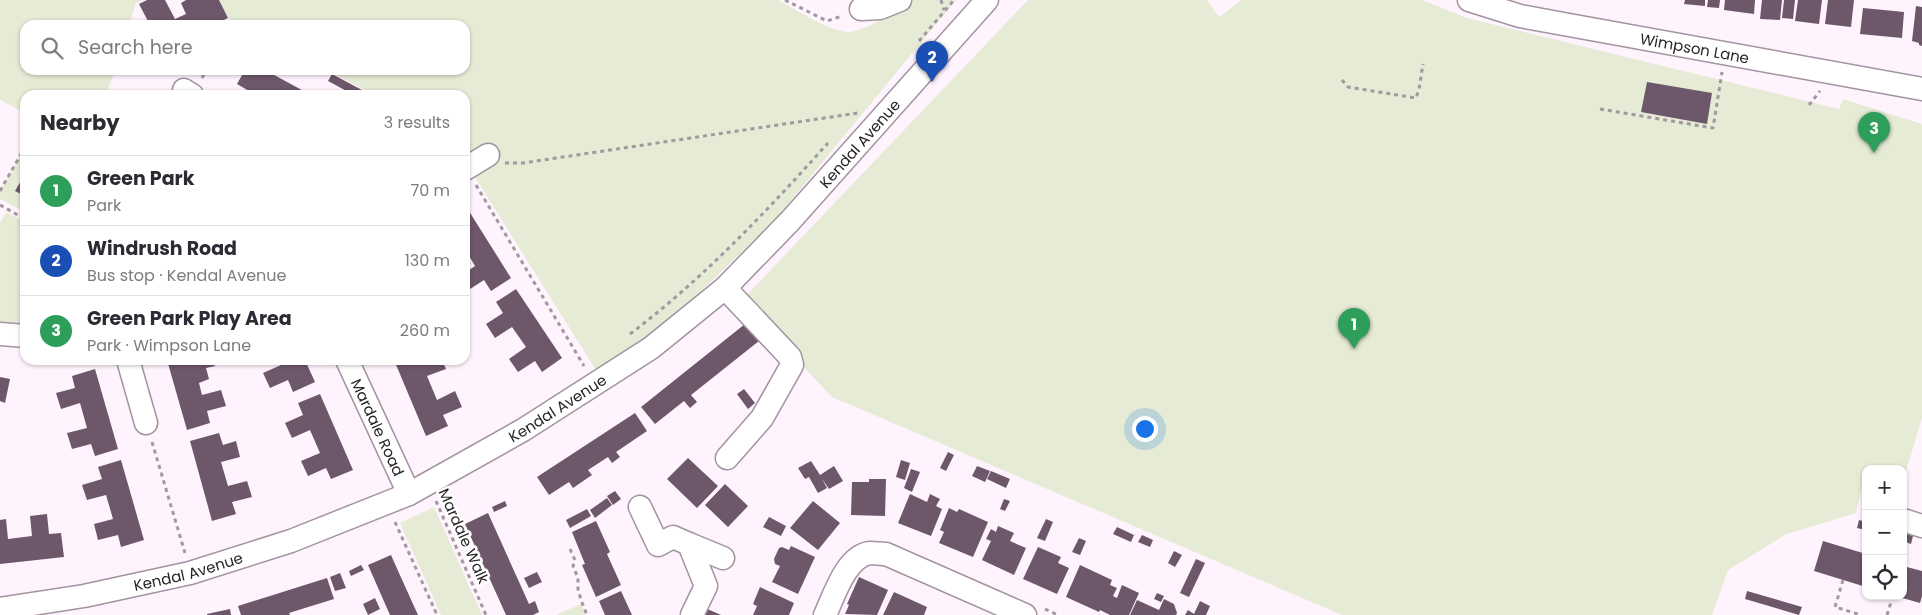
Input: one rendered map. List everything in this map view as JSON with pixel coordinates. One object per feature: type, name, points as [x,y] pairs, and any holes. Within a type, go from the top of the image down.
[{"type":"street","points":[[861,9],[880,8],[900,0]]},
{"type":"street","name":"Kendal Avenue","points":[[0,609],[84,596],[190,573],[291,542],[419,489],[523,430],[651,348],[724,288],[790,221],[987,0]]},
{"type":"street","name":"Wimpson Lane","points":[[1468,0],[1520,16],[1922,89]]},
{"type":"street","points":[[470,165],[488,155]]},
{"type":"street","points":[[724,288],[790,358],[792,365],[762,418],[727,458]]},
{"type":"street","points":[[0,334],[20,336]]},
{"type":"street","points":[[129,365],[146,423]]},
{"type":"street","name":"Mardale Road","points":[[350,365],[419,489]]},
{"type":"street","points":[[640,507],[658,545],[674,537],[723,558]]},
{"type":"street","points":[[1907,521],[1922,526]]},
{"type":"street","points":[[689,544],[706,586],[692,615]]},
{"type":"street","points":[[825,615],[845,571],[856,559],[868,553],[886,554],[1025,615]]},
{"type":"path","points":[[785,0],[827,21],[861,9]]},
{"type":"path","points":[[941,0],[944,10]]},
{"type":"path","points":[[1600,109],[1713,128],[1726,53]]},
{"type":"path","points":[[1342,80],[1348,87],[1416,98],[1423,64]]},
{"type":"path","points":[[488,155],[498,163],[523,163],[891,108]]},
{"type":"path","points":[[849,120],[855,113]]},
{"type":"path","points":[[628,335],[652,318],[706,270],[764,212],[830,141]]},
{"type":"path","points":[[0,191],[20,156]]},
{"type":"path","points":[[470,176],[584,367],[591,362]]},
{"type":"path","points":[[0,205],[20,216]]},
{"type":"path","points":[[146,423],[185,553]]},
{"type":"path","name":"Mardale Walk","points":[[419,489],[486,615]]},
{"type":"path","points":[[387,503],[437,615]]},
{"type":"path","points":[[570,549],[575,560],[573,566],[578,578],[578,589],[588,615]]},
{"type":"path","points":[[177,555],[194,550]]},
{"type":"path","points":[[1843,580],[1834,607],[1861,615]]},
{"type":"path","points":[[1887,615],[1892,600]]},
{"type":"green space","points":[[0,0],[143,0],[136,3],[131,20],[20,20],[20,75],[113,75],[108,90],[20,90],[20,110],[0,100]]},
{"type":"green space","points":[[219,0],[778,0],[823,24],[849,32],[862,29],[880,21],[910,4],[912,0],[956,0],[775,220],[694,298],[640,344],[596,370],[470,171],[470,90],[365,90],[336,75],[470,75],[470,20],[232,20],[228,18]]},
{"type":"green space","points":[[1028,0],[1207,0],[1219,17],[1242,0],[1422,0],[1467,18],[1839,109],[1843,99],[1922,124],[1922,418],[1907,468],[1907,465],[1862,465],[1862,487],[1856,513],[1787,534],[1728,570],[1712,615],[1342,615],[832,397],[741,301]]},
{"type":"green space","points":[[20,156],[20,183],[16,191],[20,193],[20,209],[0,199],[0,191]]},
{"type":"green space","points":[[6,212],[20,219],[20,329],[0,327],[0,223]]},
{"type":"green space","points":[[434,507],[482,615],[441,615],[400,523]]},
{"type":"green space","points":[[581,604],[586,615],[556,615]]},
{"type":"building","points":[[147,0],[165,0],[175,19],[186,14],[181,3],[186,0],[219,0],[228,18],[224,20],[147,20],[139,4]]},
{"type":"building","points":[[1685,0],[1705,0],[1705,6],[1684,4]]},
{"type":"building","points":[[1708,0],[1720,0],[1719,8],[1707,7]]},
{"type":"building","points":[[1725,0],[1755,0],[1754,14],[1724,10]]},
{"type":"building","points":[[1762,0],[1782,0],[1780,20],[1760,19]]},
{"type":"building","points":[[1784,0],[1795,0],[1793,19],[1782,18]]},
{"type":"building","points":[[1798,0],[1822,0],[1819,24],[1795,21]]},
{"type":"building","points":[[1828,0],[1854,0],[1851,27],[1825,24]]},
{"type":"building","points":[[1916,6],[1922,7],[1922,46],[1912,41]]},
{"type":"building","points":[[1863,8],[1904,12],[1902,38],[1860,34]]},
{"type":"building","points":[[242,75],[274,75],[302,90],[247,90],[237,84]]},
{"type":"building","points":[[331,75],[334,75],[362,90],[345,90],[328,81]]},
{"type":"building","points":[[1647,82],[1712,93],[1707,124],[1641,112]]},
{"type":"building","points":[[20,182],[20,194],[15,191]]},
{"type":"building","points":[[470,213],[511,278],[491,291],[484,280],[470,289],[470,270],[475,266],[470,258]]},
{"type":"building","points":[[516,289],[562,358],[542,372],[535,361],[518,372],[509,359],[526,347],[512,327],[495,338],[486,324],[503,313],[496,302]]},
{"type":"building","points":[[750,320],[764,337],[691,395],[697,402],[690,408],[684,401],[655,424],[641,407]]},
{"type":"building","points":[[168,365],[215,365],[206,368],[209,379],[199,383],[202,395],[221,390],[226,406],[207,411],[210,423],[187,430]]},
{"type":"building","points":[[281,365],[307,365],[315,382],[293,392],[288,380],[270,388],[263,373]]},
{"type":"building","points":[[396,365],[444,365],[446,369],[427,376],[437,400],[455,391],[462,407],[443,415],[448,426],[426,436]]},
{"type":"building","points":[[95,369],[118,449],[95,456],[91,444],[72,449],[67,433],[87,428],[80,403],[61,409],[56,393],[75,388],[72,376]]},
{"type":"building","points":[[0,377],[10,379],[5,403],[0,401]]},
{"type":"building","points":[[744,389],[755,403],[748,409],[737,394]]},
{"type":"building","points":[[320,394],[353,470],[331,479],[326,468],[308,476],[301,461],[320,453],[310,430],[292,438],[285,423],[303,415],[298,403]]},
{"type":"building","points":[[635,413],[647,431],[616,452],[620,457],[612,463],[608,457],[588,470],[592,475],[573,488],[569,482],[549,495],[537,477]]},
{"type":"building","points":[[219,433],[223,445],[236,441],[240,457],[221,462],[228,486],[247,481],[252,497],[232,502],[236,514],[212,521],[190,441]]},
{"type":"building","points":[[948,452],[954,455],[946,471],[940,468]]},
{"type":"building","points":[[688,458],[718,486],[697,508],[667,479]]},
{"type":"building","points":[[121,460],[144,540],[121,547],[118,535],[98,540],[94,524],[113,519],[106,495],[87,500],[82,485],[102,479],[98,467]]},
{"type":"building","points":[[901,460],[910,463],[905,480],[896,477]]},
{"type":"building","points":[[811,461],[820,475],[834,466],[843,481],[829,489],[822,479],[827,488],[818,493],[809,477],[805,479],[798,468]]},
{"type":"building","points":[[977,466],[990,471],[985,482],[972,476]]},
{"type":"building","points":[[911,469],[920,472],[912,492],[904,488]]},
{"type":"building","points":[[991,471],[1010,479],[1006,488],[987,479]]},
{"type":"building","points":[[869,479],[886,479],[885,516],[851,515],[852,482],[869,482]]},
{"type":"building","points":[[725,484],[748,506],[728,527],[705,505]]},
{"type":"building","points":[[615,491],[621,499],[613,505],[607,496]]},
{"type":"building","points":[[910,494],[927,502],[930,494],[940,499],[936,506],[942,509],[931,536],[898,523]]},
{"type":"building","points":[[607,498],[612,505],[595,518],[590,510]]},
{"type":"building","points":[[1004,499],[1010,501],[1005,511],[1000,509]]},
{"type":"building","points":[[505,501],[507,506],[494,512],[492,507]]},
{"type":"building","points":[[813,501],[840,523],[818,550],[790,528]]},
{"type":"building","points":[[949,508],[957,512],[959,509],[988,522],[973,557],[939,543],[944,532],[940,530]]},
{"type":"building","points":[[587,509],[591,516],[570,528],[566,520]]},
{"type":"building","points":[[488,513],[529,604],[535,601],[539,612],[533,615],[506,615],[465,524]]},
{"type":"building","points":[[47,514],[49,534],[61,533],[64,557],[0,564],[0,520],[6,519],[8,539],[32,536],[30,516]]},
{"type":"building","points":[[769,517],[786,526],[781,536],[763,527]]},
{"type":"building","points":[[1046,519],[1053,522],[1045,541],[1037,538]]},
{"type":"building","points":[[1859,520],[1862,521],[1862,529],[1857,528]]},
{"type":"building","points":[[596,521],[610,552],[607,554],[621,585],[596,597],[582,565],[585,564],[572,532]]},
{"type":"building","points":[[998,526],[1014,533],[1010,541],[1026,548],[1014,575],[982,560],[991,541],[986,539],[991,529],[996,532]]},
{"type":"building","points":[[1117,527],[1134,535],[1131,542],[1113,534]]},
{"type":"building","points":[[1907,534],[1913,536],[1911,544],[1907,542]]},
{"type":"building","points":[[1142,535],[1153,540],[1150,547],[1138,542]]},
{"type":"building","points":[[1079,538],[1086,541],[1080,555],[1072,552]]},
{"type":"building","points":[[1823,541],[1862,553],[1862,586],[1814,571]]},
{"type":"building","points":[[791,546],[815,557],[798,594],[772,582],[780,566],[775,564],[774,559],[779,548],[782,547],[789,550]]},
{"type":"building","points":[[1038,547],[1061,557],[1058,563],[1069,568],[1057,594],[1023,579]]},
{"type":"building","points":[[1174,551],[1182,555],[1175,567],[1168,563]]},
{"type":"building","points":[[391,555],[418,615],[390,615],[368,565]]},
{"type":"building","points":[[1196,559],[1205,563],[1189,597],[1180,593]]},
{"type":"building","points":[[361,565],[364,570],[351,576],[349,571]]},
{"type":"building","points":[[1080,565],[1112,580],[1110,585],[1117,588],[1113,596],[1117,598],[1122,585],[1139,593],[1129,615],[1110,615],[1100,610],[1099,612],[1066,597]]},
{"type":"building","points":[[1907,567],[1922,571],[1922,596],[1920,603],[1907,599]]},
{"type":"building","points":[[537,572],[542,582],[529,588],[524,578]]},
{"type":"building","points":[[340,573],[346,588],[335,591],[330,577]]},
{"type":"building","points":[[859,577],[888,590],[877,615],[845,614],[849,605],[847,604]]},
{"type":"building","points":[[327,578],[334,599],[289,613],[290,615],[241,615],[238,606]]},
{"type":"building","points":[[760,587],[794,603],[789,615],[753,615],[757,606],[753,604]]},
{"type":"building","points":[[621,591],[632,615],[605,615],[599,601]]},
{"type":"building","points":[[1747,591],[1802,607],[1799,615],[1745,599]]},
{"type":"building","points":[[894,592],[927,607],[924,615],[883,615]]},
{"type":"building","points":[[1157,593],[1164,596],[1161,602],[1154,599]]},
{"type":"building","points":[[375,598],[380,609],[368,615],[363,604]]},
{"type":"building","points":[[1164,599],[1174,604],[1176,615],[1130,615],[1137,600],[1159,610]]},
{"type":"building","points":[[1200,601],[1210,606],[1206,615],[1185,615],[1188,610],[1194,614]]},
{"type":"building","points":[[705,608],[721,615],[702,615]]},
{"type":"building","points":[[230,609],[231,615],[207,615],[207,614]]},
{"type":"place","name":"Windrush Road","points":[[932,82]]},
{"type":"place","name":"Green Park Play Area","points":[[1874,153]]},
{"type":"place","name":"Green Park","points":[[1354,349]]}]
